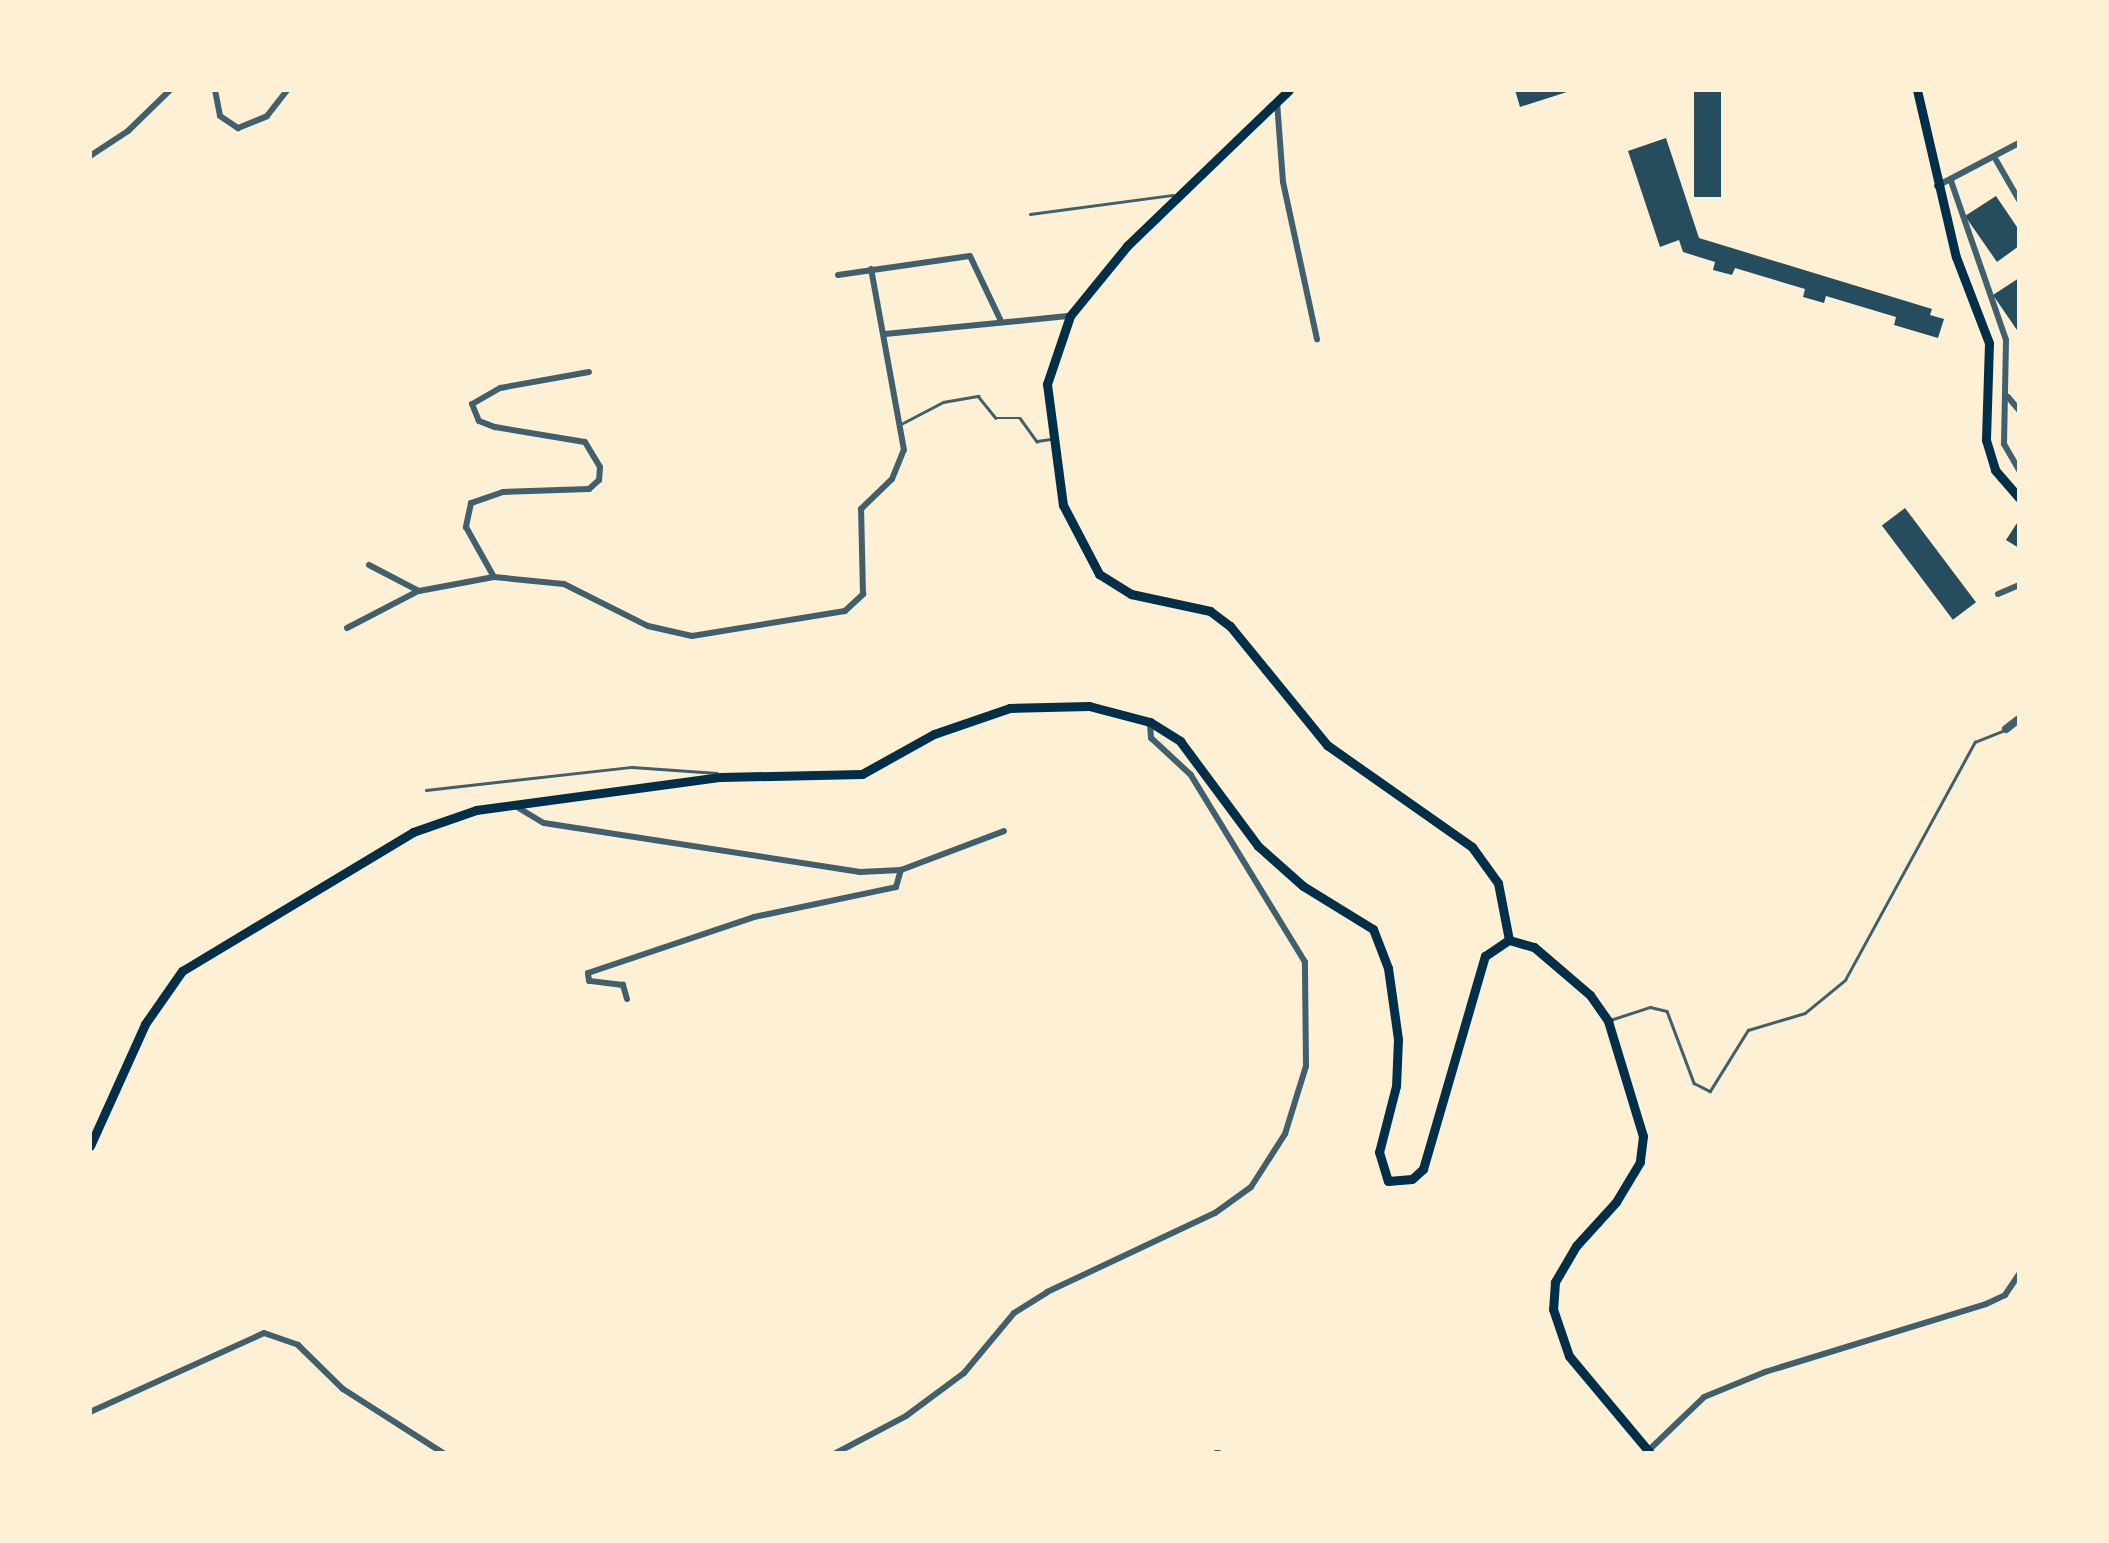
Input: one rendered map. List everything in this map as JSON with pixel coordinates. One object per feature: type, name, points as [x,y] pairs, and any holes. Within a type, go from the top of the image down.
[{"type":"main road","points":[[1289,90],[1179,196],[1070,316],[1047,384],[1063,505],[1088,559],[1130,594],[1210,611],[1230,626],[1326,745],[1455,832],[1487,863],[1498,883],[1510,940]]},
{"type":"main road","points":[[1917,90],[1939,198],[1989,342],[1986,440],[1995,470],[2019,498]]},
{"type":"main road","points":[[90,1146],[145,1024],[165,990],[203,954],[413,832],[476,810],[721,777],[862,774],[934,734],[1010,708],[1089,706],[1150,722],[1180,741],[1258,846],[1302,886],[1373,929],[1388,968],[1398,1038],[1396,1086],[1380,1152],[1388,1182],[1412,1179],[1423,1168],[1486,956],[1510,940],[1534,947],[1590,995],[1608,1021],[1643,1136],[1640,1162],[1616,1202],[1576,1246],[1555,1282],[1553,1309],[1569,1356],[1592,1388],[1650,1451]]},
{"type":"street","points":[[90,156],[128,131],[170,90]]},
{"type":"street","points":[[215,90],[220,116],[238,128],[267,116],[287,90]]},
{"type":"street","points":[[1276,100],[1283,182],[1317,339]]},
{"type":"street","points":[[1936,186],[1996,160],[2019,143]]},
{"type":"street","points":[[1996,160],[2019,200]]},
{"type":"street","points":[[1951,180],[2006,340],[2004,444],[2019,470]]},
{"type":"street","points":[[1939,198],[1955,192]]},
{"type":"street","points":[[838,276],[970,256],[1000,318]]},
{"type":"street","points":[[346,628],[419,591],[494,577],[564,584],[648,626],[692,636],[846,611],[856,605],[865,584],[857,521],[867,501],[899,468],[900,424],[870,269]]},
{"type":"street","points":[[885,334],[1000,318],[1070,316]]},
{"type":"street","points":[[494,577],[466,527],[471,503],[503,492],[590,488],[600,480],[600,467],[585,442],[495,427],[478,421],[472,404],[500,388],[589,372]]},
{"type":"street","points":[[2007,396],[2019,410]]},
{"type":"street","points":[[370,566],[419,591]]},
{"type":"street","points":[[1998,594],[2019,585]]},
{"type":"street","points":[[2006,729],[2019,719]]},
{"type":"street","points":[[836,1453],[906,1416],[964,1373],[1014,1313],[1048,1292],[1180,1234],[1251,1187],[1284,1134],[1306,1066],[1305,962],[1191,775],[1152,738],[1150,722]]},
{"type":"street","points":[[517,806],[544,823],[860,872],[900,870],[1004,831]]},
{"type":"street","points":[[627,999],[623,985],[589,981],[588,973],[754,917],[896,887],[900,870]]},
{"type":"street","points":[[1650,1451],[1704,1398],[1764,1372],[1986,1304],[2005,1295],[2019,1274]]},
{"type":"street","points":[[90,1412],[264,1334],[298,1344],[343,1389],[443,1453]]},
{"type":"lane","points":[[1030,214],[1179,196]]},
{"type":"lane","points":[[900,424],[943,402],[978,396],[996,418],[1020,418],[1038,441],[1052,439]]},
{"type":"lane","points":[[1608,1021],[1650,1007],[1667,1010],[1694,1084],[1710,1091],[1748,1030],[1805,1013],[1845,980],[1975,742],[2006,729]]},
{"type":"lane","points":[[426,790],[632,766],[711,768],[721,777]]},
{"type":"building","points":[[1515,90],[1570,90],[1570,91],[1520,107]]},
{"type":"building","points":[[1694,90],[1721,90],[1721,197],[1694,197]]},
{"type":"building","points":[[1666,138],[1699,238],[1932,309],[1930,315],[1944,319],[1938,338],[1894,325],[1896,317],[1826,296],[1824,303],[1803,297],[1805,289],[1735,268],[1732,275],[1713,270],[1715,262],[1683,252],[1679,240],[1660,247],[1628,151]]},
{"type":"building","points":[[1996,196],[2019,230],[2019,246],[1997,262],[1965,216]]},
{"type":"building","points":[[2019,278],[2019,333],[1993,295]]},
{"type":"building","points":[[1905,508],[1976,602],[1953,620],[1882,525]]},
{"type":"building","points":[[2019,520],[2019,548],[2006,540]]}]
